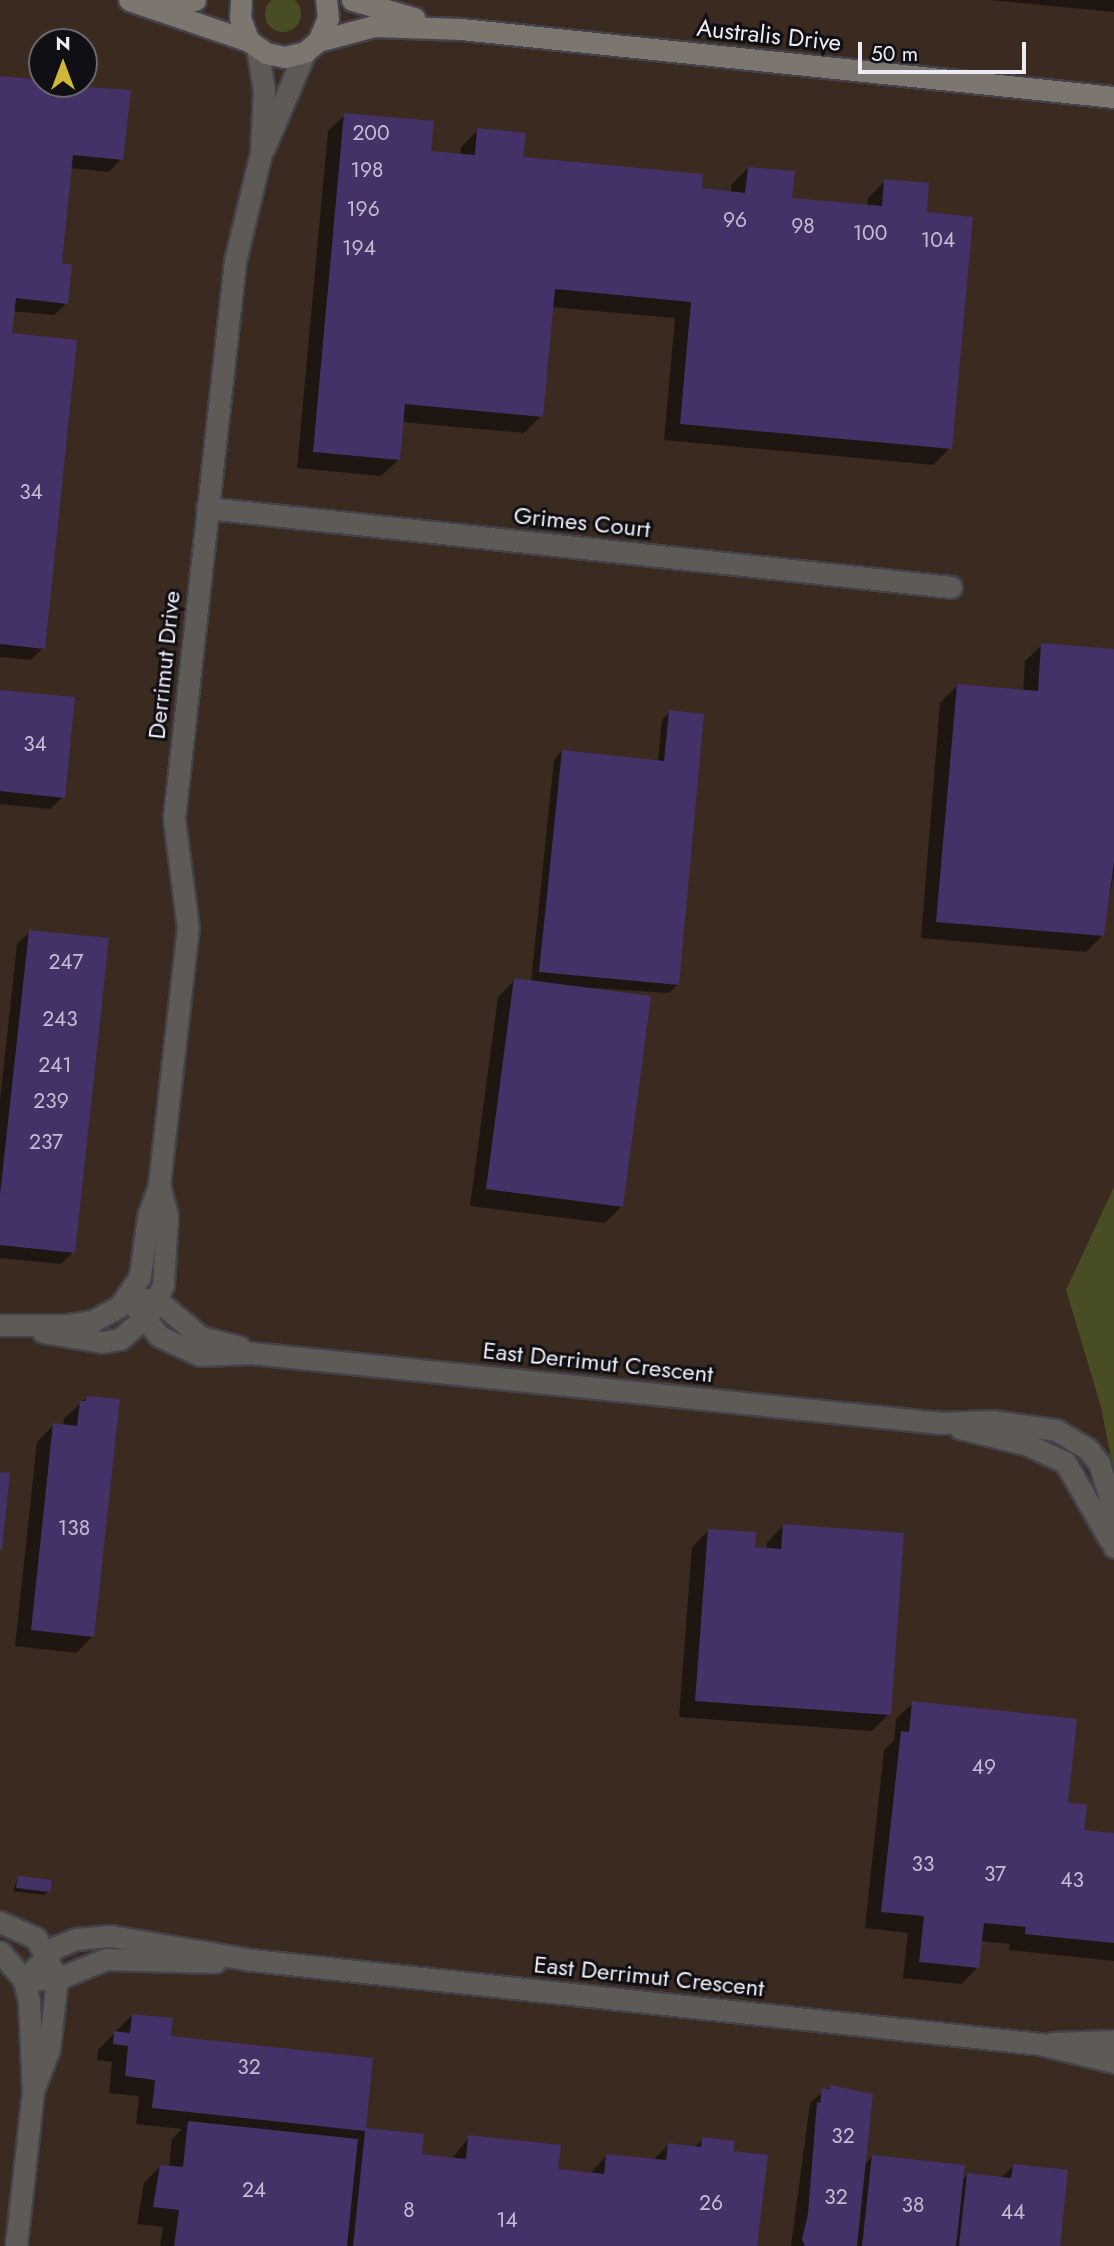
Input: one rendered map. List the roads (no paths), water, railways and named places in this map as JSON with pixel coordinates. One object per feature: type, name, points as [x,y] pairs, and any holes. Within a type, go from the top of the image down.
[{"type":"street","points":[[129,0],[253,45]]},
{"type":"street","points":[[171,0],[195,0]]},
{"type":"street","points":[[241,0],[240,18],[253,45]]},
{"type":"street","points":[[311,47],[328,18],[326,0]]},
{"type":"street","name":"Australis Drive","points":[[352,0],[461,29]]},
{"type":"street","name":"Australis Drive","points":[[253,45],[285,57],[374,26],[461,29],[1114,97]]},
{"type":"street","name":"Derrimut Drive","points":[[253,45],[264,90],[261,153]]},
{"type":"street","name":"Derrimut Drive","points":[[0,1325],[24,1327],[93,1321],[111,1313],[127,1297],[140,1276],[148,1216],[159,1185],[187,953],[174,818],[234,261],[261,153],[311,47]]},
{"type":"street","name":"Grimes Court","points":[[207,508],[951,587]]},
{"type":"street","name":"Derrimut Drive","points":[[24,1327],[70,1340],[102,1342],[120,1339],[143,1321],[163,1285],[167,1215],[159,1185]]},
{"type":"street","points":[[127,1297],[157,1300]]},
{"type":"street","name":"East Derrimut Crescent","points":[[127,1297],[143,1321],[171,1345],[187,1352],[251,1353],[941,1423],[1018,1423],[1072,1437],[1099,1463],[1112,1505],[1114,1548]]},
{"type":"street","name":"East Derrimut Crescent","points":[[157,1300],[201,1337],[251,1353]]},
{"type":"street","points":[[0,1922],[36,1938],[47,1953],[57,1979],[49,2049],[33,2091]]},
{"type":"street","name":"East Derrimut Crescent","points":[[24,1980],[47,1953],[76,1939],[111,1936],[252,1961],[1040,2044],[1114,2041]]},
{"type":"street","points":[[0,1952],[24,1980],[33,2091],[16,2246]]},
{"type":"street","name":"East Derrimut Crescent","points":[[24,1980],[57,1979],[106,1959],[252,1961]]},
{"type":"street","name":"East Derrimut Crescent","points":[[1040,2044],[1114,2063]]}]
